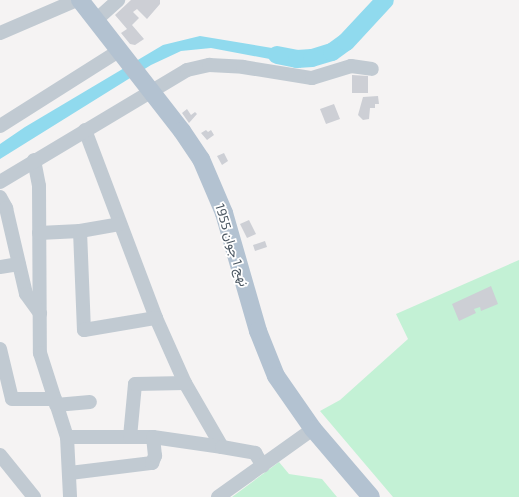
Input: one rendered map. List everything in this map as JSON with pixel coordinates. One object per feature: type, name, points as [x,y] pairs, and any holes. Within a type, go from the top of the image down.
[{"type":"main road","name":"نهج 1 جوان 1955","points":[[79,0],[124,55],[182,131],[213,184],[267,354],[276,376],[313,429],[371,497]]},
{"type":"street","points":[[0,33],[79,0]]},
{"type":"street","points":[[96,20],[118,0]]},
{"type":"street","points":[[0,126],[124,55]]},
{"type":"street","points":[[0,182],[84,130],[145,83],[187,70],[209,66],[243,67],[312,78],[351,66],[372,69]]},
{"type":"street","points":[[84,130],[156,318],[185,383],[222,446]]},
{"type":"street","points":[[34,160],[39,186],[40,353],[67,437],[70,497]]},
{"type":"street","points":[[0,197],[6,208],[26,294],[40,312]]},
{"type":"street","points":[[39,233],[80,231],[119,224]]},
{"type":"street","points":[[80,231],[84,330],[156,318]]},
{"type":"street","points":[[0,267],[19,264]]},
{"type":"street","points":[[0,349],[12,399],[56,402],[90,402]]},
{"type":"street","points":[[130,437],[135,384],[185,383]]},
{"type":"street","points":[[218,497],[313,429]]},
{"type":"street","points":[[67,437],[153,437],[222,446],[255,453],[263,466]]},
{"type":"street","points":[[70,473],[152,463],[155,456],[153,437]]},
{"type":"street","points":[[0,455],[34,497]]},
{"type":"green space","points":[[519,260],[519,497],[393,497],[320,411],[340,400],[408,339],[396,314]]},
{"type":"green space","points":[[279,462],[289,474],[322,479],[337,497],[232,497]]},
{"type":"water","points":[[200,36],[296,52],[302,51],[301,68],[296,64],[211,48],[181,51],[151,65],[0,159],[0,144],[25,127],[163,45]]},
{"type":"building","points":[[131,0],[160,0],[160,4],[147,19],[137,9],[133,12],[139,18],[132,25],[144,39],[135,45],[130,44],[121,33],[127,29],[115,15]]},
{"type":"building","points":[[352,75],[368,76],[368,93],[352,93]]},
{"type":"building","points":[[378,96],[379,104],[375,104],[375,108],[370,108],[369,119],[363,120],[358,115],[363,97]]},
{"type":"building","points":[[334,104],[340,119],[326,124],[320,109]]},
{"type":"building","points":[[187,109],[191,115],[195,112],[197,114],[189,123],[182,113]]},
{"type":"building","points":[[206,130],[208,132],[211,130],[214,135],[207,140],[201,133]]},
{"type":"building","points":[[224,153],[228,161],[222,165],[217,156]]},
{"type":"building","points":[[249,220],[256,234],[247,238],[240,224]]},
{"type":"building","points":[[265,241],[267,247],[255,251],[253,245]]},
{"type":"building","points":[[491,286],[498,304],[481,311],[480,307],[474,309],[476,313],[459,321],[452,304]]},
{"type":"waterway","points":[[277,55],[297,59],[312,58],[332,52],[346,42],[385,0]]}]
